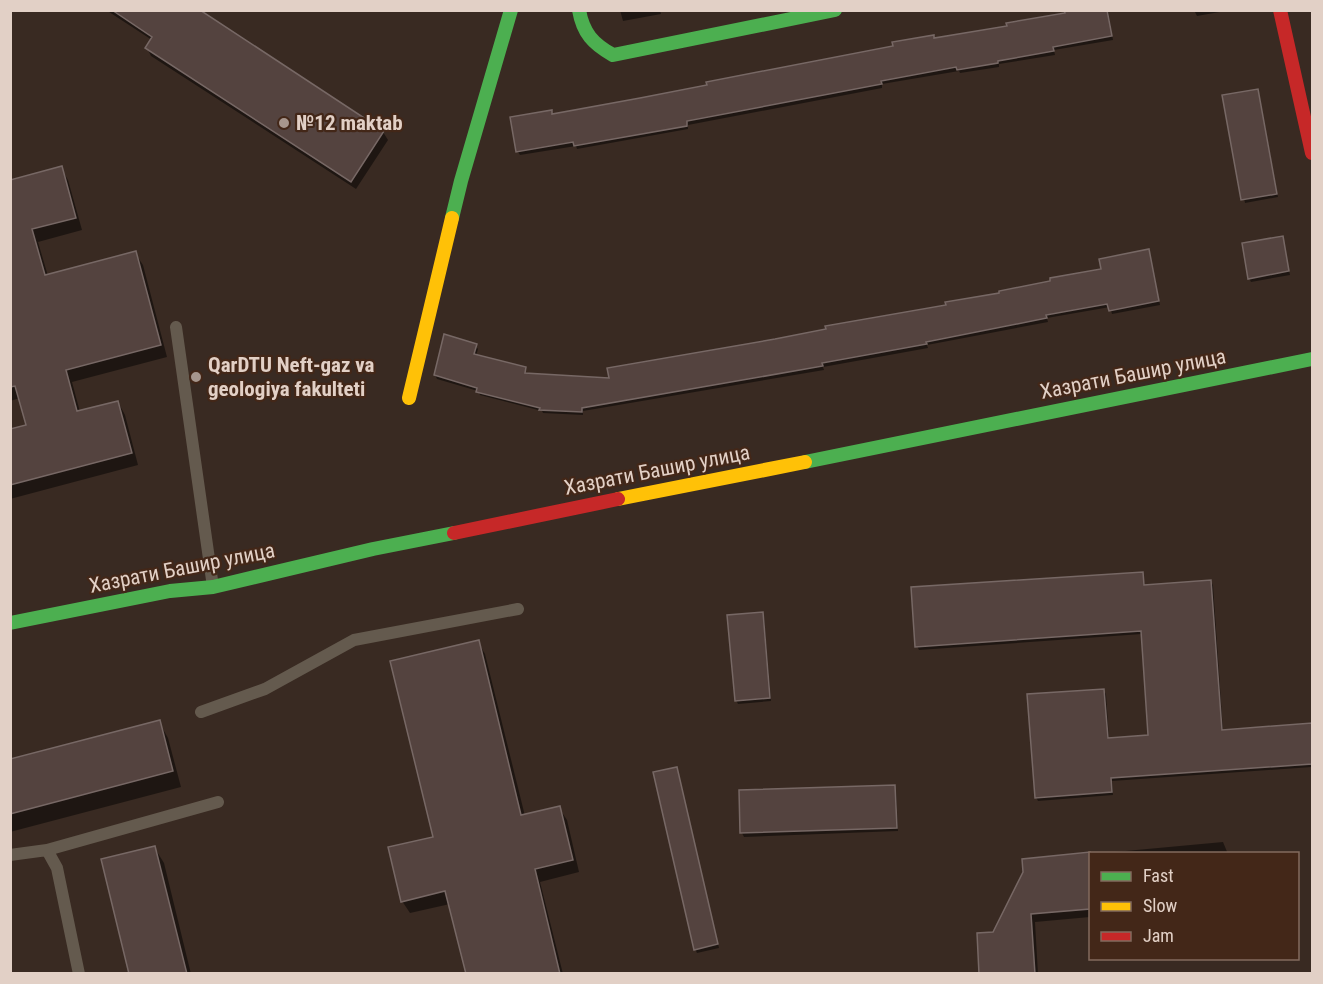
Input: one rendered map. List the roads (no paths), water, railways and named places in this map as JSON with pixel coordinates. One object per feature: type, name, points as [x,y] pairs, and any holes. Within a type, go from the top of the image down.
[{"type":"street","points":[[409,398],[461,181],[511,10]]},
{"type":"street","points":[[579,10],[580,22],[592,44],[613,55],[835,10]]},
{"type":"street","points":[[1280,10],[1312,153]]},
{"type":"street","name":"Хазрати Башир улица","points":[[10,623],[170,591],[213,587],[385,547],[1312,359]]},
{"type":"lane","points":[[176,327],[213,587]]},
{"type":"lane","points":[[201,712],[265,689],[354,640],[518,609]]},
{"type":"lane","points":[[10,855],[47,850],[218,802]]},
{"type":"lane","points":[[47,850],[57,868],[79,974]]},
{"type":"place","name":"№12 maktab","points":[[284,123]]},
{"type":"place","name":"QarDTU Neft-gaz va geologiya fakulteti","points":[[196,377]]}]
